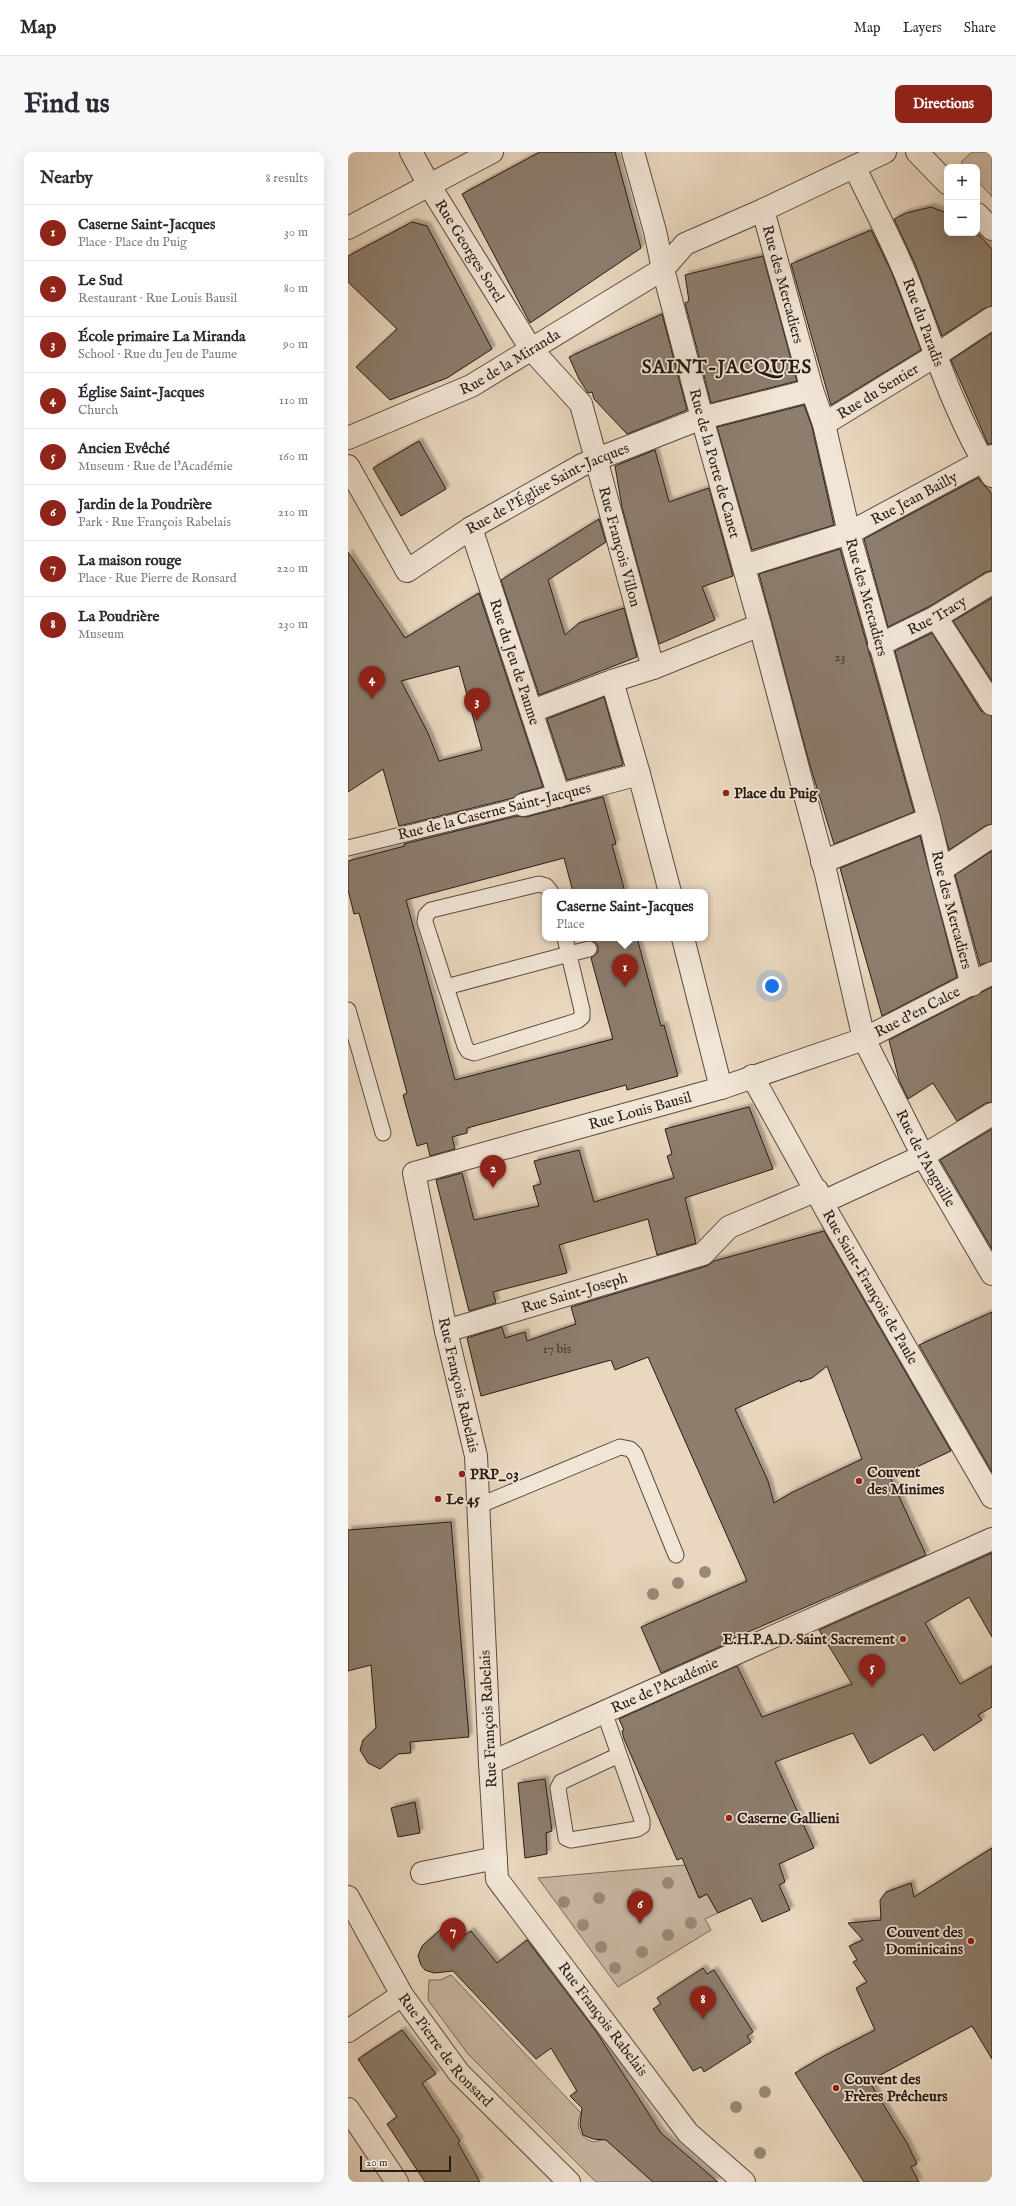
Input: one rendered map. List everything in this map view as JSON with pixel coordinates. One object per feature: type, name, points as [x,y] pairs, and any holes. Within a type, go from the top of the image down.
[{"type":"street","name":"Rue Georges Sorel","points":[[411,152],[429,185],[531,349]]},
{"type":"street","points":[[348,228],[492,152]]},
{"type":"street","name":"Rue de la Porte de Canet","points":[[632,152],[655,231],[663,269],[702,418],[760,625]]},
{"type":"street","name":"Rue de la Miranda","points":[[352,436],[471,386],[663,269],[685,244],[855,168],[885,152]]},
{"type":"street","points":[[918,152],[944,180]]},
{"type":"street","name":"Rue du Paradis","points":[[855,168],[908,282],[935,356],[974,446],[989,465]]},
{"type":"street","name":"Rue des Mercadiers","points":[[763,210],[812,390],[824,424],[849,533],[929,819],[940,870],[972,985]]},
{"type":"street","points":[[980,217],[992,229]]},
{"type":"street","name":"Rue du Sentier","points":[[824,424],[935,356],[992,318]]},
{"type":"street","name":"Rue François Villon","points":[[531,349],[581,404],[597,458],[653,668]]},
{"type":"street","name":"Rue de l'Église Saint-Jacques","points":[[348,466],[407,571],[471,528],[597,458],[702,418],[812,390]]},
{"type":"street","name":"Rue Jean Bailly","points":[[744,566],[849,533],[989,465]]},
{"type":"street","name":"Rue du Jeu de Paume","points":[[471,528],[559,796]]},
{"type":"street","name":"Rue Tracy","points":[[880,645],[936,617],[992,583]]},
{"type":"street","points":[[936,617],[992,704]]},
{"type":"street","points":[[532,712],[612,681],[653,668],[760,625],[822,862],[864,1039]]},
{"type":"street","points":[[612,681],[639,774],[669,889]]},
{"type":"street","name":"Rue de la Caserne Saint-Jacques","points":[[523,805],[639,774]]},
{"type":"street","points":[[822,862],[929,819]]},
{"type":"street","points":[[940,870],[992,836]]},
{"type":"street","points":[[684,941],[722,1088]]},
{"type":"street","name":"Rue d'en Calce","points":[[864,1039],[972,985],[992,973]]},
{"type":"street","name":"Rue Louis Bausil","points":[[414,1173],[722,1088],[752,1076],[864,1039]]},
{"type":"street","name":"Rue de l'Anguille","points":[[864,1039],[922,1156],[992,1274]]},
{"type":"street","name":"Rue Saint-François de Paule","points":[[752,1076],[992,1497]]},
{"type":"street","points":[[820,1196],[922,1156],[992,1114]]},
{"type":"street","name":"Rue François Rabelais","points":[[414,1173],[446,1331],[476,1456],[490,1763],[497,1879],[688,2133],[744,2182]]},
{"type":"street","name":"Rue Saint-Joseph","points":[[446,1331],[703,1254],[729,1227],[820,1196]]},
{"type":"street","name":"Rue de l'Académie","points":[[490,1763],[992,1539]]},
{"type":"street","points":[[422,1873],[496,1858]]},
{"type":"street","name":"Rue Pierre de Ronsard","points":[[348,1897],[402,1995],[459,2073],[569,2182]]},
{"type":"street","points":[[348,2031],[402,1995]]},
{"type":"street","points":[[348,2108],[397,2182]]},
{"type":"lane","name":"Rue de la Caserne Saint-Jacques","points":[[348,848],[523,805]]},
{"type":"lane","points":[[548,889],[546,886],[539,884],[431,910],[426,915],[425,922],[465,1046],[468,1051],[474,1053],[577,1021],[582,1017],[566,941]]},
{"type":"lane","points":[[446,987],[589,949]]},
{"type":"lane","points":[[348,1010],[383,1133]]},
{"type":"lane","points":[[478,1506],[620,1448],[630,1449],[635,1454],[676,1555]]},
{"type":"lane","points":[[603,1712],[619,1755],[642,1820],[642,1826],[637,1829],[579,1839],[572,1840],[566,1838],[558,1788],[561,1782],[619,1755]]},
{"type":"shaded area","points":[[972,152],[992,152],[992,197],[980,183],[980,164],[963,164],[961,162]]},
{"type":"shaded area","points":[[685,1865],[699,1898],[707,1894],[718,1913],[705,1919],[711,1930],[618,1987],[538,1878]]},
{"type":"shaded area","points":[[451,1975],[581,2113],[578,2127],[581,2134],[593,2142],[605,2139],[653,2182],[596,2182],[468,2054],[428,2000],[429,1980],[440,1980]]},
{"type":"building","points":[[540,152],[615,152],[641,248],[530,323],[462,194]]},
{"type":"building","points":[[931,207],[944,212],[944,236],[980,236],[992,249],[992,306],[985,308],[942,336],[915,264],[894,219],[906,213]]},
{"type":"building","points":[[412,222],[427,226],[492,349],[447,378],[390,400],[356,367],[397,329],[348,282],[348,256]]},
{"type":"building","points":[[871,230],[892,273],[921,350],[831,405],[791,264]]},
{"type":"building","points":[[763,256],[797,381],[711,403],[685,303],[689,301],[685,275]]},
{"type":"building","points":[[662,314],[687,410],[627,434],[594,399],[592,392],[588,393],[579,379],[569,357]]},
{"type":"building","points":[[992,333],[992,444],[988,444],[951,360]]},
{"type":"building","points":[[804,405],[812,427],[834,525],[752,550],[717,427]]},
{"type":"building","points":[[419,441],[446,489],[401,516],[373,468]]},
{"type":"building","points":[[655,450],[669,502],[709,488],[733,576],[702,587],[715,620],[659,644],[622,507],[615,466]]},
{"type":"building","points":[[978,478],[992,494],[992,571],[986,572],[930,606],[888,627],[864,539]]},
{"type":"building","points":[[599,519],[606,542],[548,580],[565,635],[579,623],[624,608],[637,657],[539,695],[501,580]]},
{"type":"building","points":[[840,549],[914,812],[834,844],[809,762],[759,574]]},
{"type":"building","points":[[348,552],[405,638],[479,593],[543,787],[520,793],[513,798],[399,826],[383,769],[348,792]],"holes":[[[459,666],[482,750],[439,761],[428,733],[401,681]]]},
{"type":"building","points":[[992,598],[992,681],[953,621]]},
{"type":"building","points":[[932,633],[981,711],[992,716],[992,824],[985,826],[949,850],[895,651]]},
{"type":"building","points":[[604,697],[623,765],[567,780],[547,719]]},
{"type":"building","points":[[603,797],[616,844],[612,845],[624,889],[572,889],[564,858],[406,900],[455,1080],[613,1039],[591,958],[598,952],[598,946],[595,942],[590,941],[638,941],[661,1026],[664,1025],[678,1076],[627,1090],[626,1085],[467,1128],[467,1133],[452,1137],[455,1149],[430,1156],[427,1143],[417,1146],[403,1095],[407,1093],[359,913],[354,914],[348,890],[348,861],[405,846],[404,844],[517,816],[526,817]]},
{"type":"building","points":[[920,836],[957,977],[882,1016],[840,868]]},
{"type":"building","points":[[992,851],[992,961],[980,965],[955,875]]},
{"type":"building","points":[[992,987],[992,1102],[986,1103],[957,1121],[933,1083],[908,1099],[899,1080],[889,1040]]},
{"type":"building","points":[[749,1107],[773,1169],[685,1198],[696,1243],[657,1255],[648,1219],[559,1245],[567,1273],[493,1292],[496,1303],[469,1311],[436,1180],[462,1173],[474,1220],[539,1206],[533,1186],[541,1184],[534,1161],[579,1150],[594,1202],[674,1178],[667,1156],[672,1154],[665,1129]]},
{"type":"building","points":[[992,1129],[992,1249],[940,1160]]},
{"type":"building","name":"Couvent des Minimes","points":[[824,1231],[951,1451],[891,1479],[926,1555],[725,1642],[726,1644],[661,1673],[641,1627],[747,1581],[648,1357],[615,1370],[611,1360],[481,1396],[467,1338],[502,1327],[505,1338],[525,1332],[527,1341],[576,1324],[571,1307],[707,1266],[714,1261]],"holes":[[[827,1366],[862,1459],[791,1493],[774,1503],[768,1481],[735,1409],[800,1380],[800,1382],[812,1378]]]},
{"type":"building","points":[[992,1312],[992,1472],[919,1345]]},
{"type":"building","points":[[451,1522],[469,1737],[410,1742],[411,1753],[398,1754],[380,1769],[368,1763],[360,1750],[363,1740],[376,1728],[371,1665],[348,1671],[348,1530]]},
{"type":"building","points":[[992,1553],[992,1637],[969,1597],[925,1623],[960,1684],[992,1666],[992,1707],[978,1715],[982,1720],[934,1751],[923,1734],[870,1764],[853,1733],[775,1762],[814,1848],[779,1864],[785,1882],[779,1885],[790,1910],[762,1922],[751,1898],[718,1913],[707,1894],[699,1898],[682,1858],[677,1860],[624,1739],[622,1731],[624,1730],[619,1719],[737,1666],[762,1717],[852,1684],[819,1630]]},
{"type":"building","points":[[545,1779],[552,1831],[546,1833],[547,1854],[525,1858],[518,1783]]},
{"type":"building","points":[[415,1802],[420,1833],[398,1837],[391,1808]]},
{"type":"building","points":[[992,1848],[992,2059],[972,2026],[869,2081],[907,2143],[917,2164],[911,2167],[919,2182],[864,2182],[795,2073],[824,2056],[875,2030],[856,1988],[867,1982],[853,1962],[857,1960],[849,1946],[863,1940],[848,1923],[881,1920],[880,1900],[886,1892],[911,1883],[914,1897]]},
{"type":"building","points":[[451,1920],[465,1935],[471,1931],[497,1963],[527,1940],[595,2030],[661,2133],[718,2182],[653,2182],[606,2140],[593,2139],[583,2135],[580,2125],[582,2108],[570,2096],[577,2091],[551,2048],[536,2059],[453,1971],[434,1973],[425,1970],[421,1965],[418,1956],[422,1946]]},
{"type":"building","points":[[703,1968],[707,1974],[714,1970],[753,2032],[747,2036],[751,2042],[704,2072],[701,2067],[693,2071],[653,2009],[661,2004],[657,1998]]},
{"type":"building","points":[[402,2030],[436,2074],[422,2083],[460,2141],[458,2143],[480,2182],[425,2182],[387,2124],[397,2117],[358,2059]]},
{"type":"place","name":"Église Saint-Jacques","points":[[372,699]]},
{"type":"place","name":"École primaire La Miranda","points":[[477,721]]},
{"type":"place","name":"Place du Puig","points":[[726,793]]},
{"type":"place","name":"Caserne Saint-Jacques","points":[[625,987]]},
{"type":"place","name":"Le Sud","points":[[493,1188]]},
{"type":"place","name":"PRP_03","points":[[462,1474]]},
{"type":"place","name":"Couvent des Minimes","points":[[859,1481]]},
{"type":"place","name":"Le 45","points":[[438,1499]]},
{"type":"place","name":"E.H.P.A.D. Saint Sacrement","points":[[903,1639]]},
{"type":"place","name":"Ancien Evêché","points":[[872,1687]]},
{"type":"place","name":"Caserne Gallieni","points":[[729,1818]]},
{"type":"place","name":"Jardin de la Poudrière","points":[[640,1924]]},
{"type":"place","name":"Couvent des Dominicains","points":[[971,1941]]},
{"type":"place","name":"La maison rouge","points":[[453,1951]]},
{"type":"place","name":"La Poudrière","points":[[703,2019]]},
{"type":"place","name":"Couvent des Frères Prêcheurs","points":[[836,2088]]},
{"type":"district","name":"SAINT-JACQUES","points":[[727,366]]}]
